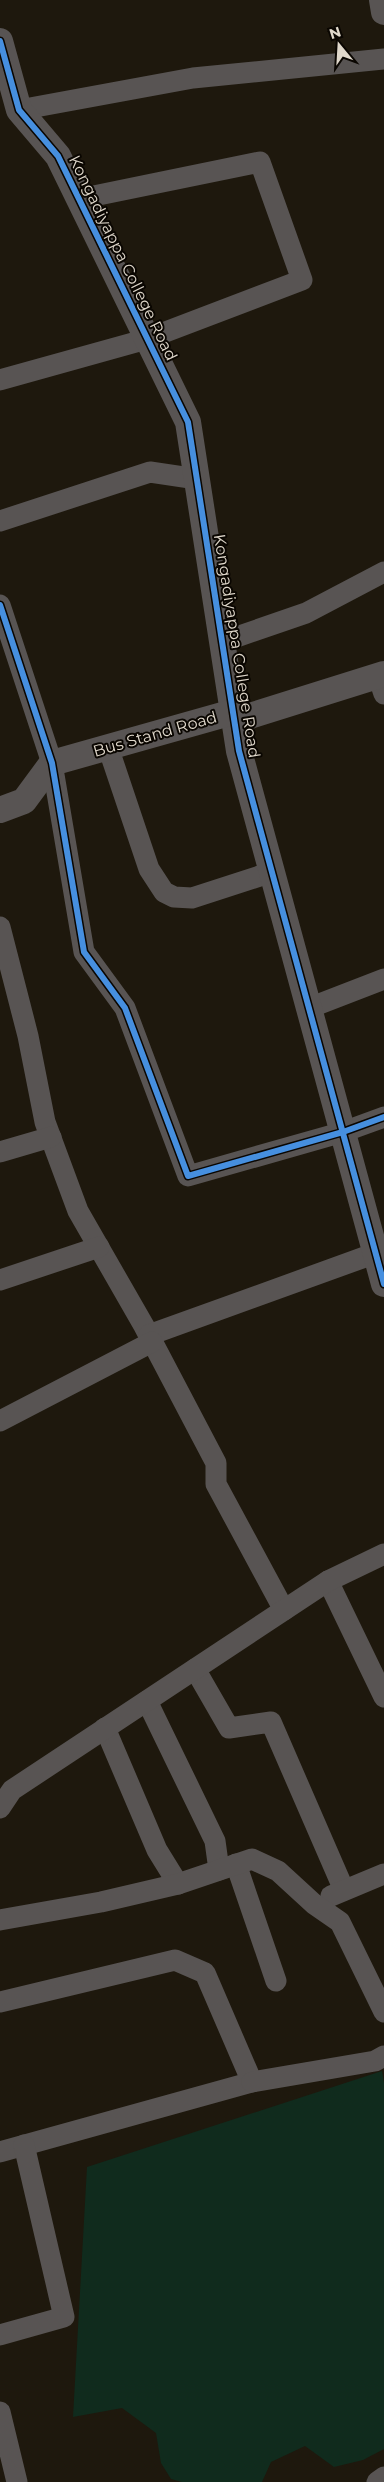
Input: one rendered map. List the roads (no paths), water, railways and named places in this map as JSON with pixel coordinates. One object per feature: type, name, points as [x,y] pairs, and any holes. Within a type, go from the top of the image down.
[{"type":"street","points":[[382,0],[384,12]]},
{"type":"street","name":"Kongadiyappa College Road","points":[[0,41],[19,110],[58,156],[188,422],[239,751],[343,1132],[377,1241],[384,1284]]},
{"type":"street","points":[[19,110],[193,78],[384,59]]},
{"type":"street","points":[[0,380],[147,338],[302,280],[260,162],[78,199]]},
{"type":"street","points":[[0,521],[150,472],[197,479]]},
{"type":"street","points":[[222,642],[306,613],[384,572]]},
{"type":"street","points":[[0,605],[52,763],[84,952],[125,1008],[188,1176],[343,1132],[384,1117]]},
{"type":"street","name":"Bus Stand Road","points":[[52,763],[233,712],[250,716],[382,681]]},
{"type":"street","points":[[108,747],[149,869],[164,892],[174,897],[192,898],[272,872]]},
{"type":"street","points":[[0,810],[24,802],[52,763]]},
{"type":"street","points":[[0,926],[28,1036],[45,1122],[78,1211],[151,1339],[216,1463],[216,1484],[284,1610]]},
{"type":"street","points":[[309,1008],[384,979]]},
{"type":"street","points":[[0,1152],[51,1137]]},
{"type":"street","points":[[0,1421],[151,1339],[377,1241]]},
{"type":"street","points":[[0,1280],[99,1247]]},
{"type":"street","points":[[0,1808],[12,1790],[328,1580],[384,1554]]},
{"type":"street","points":[[328,1580],[384,1697]]},
{"type":"street","points":[[195,1669],[229,1728],[271,1722],[344,1890]]},
{"type":"street","points":[[147,1701],[215,1841],[276,1980]]},
{"type":"street","points":[[106,1728],[157,1850],[178,1884]]},
{"type":"street","points":[[0,1920],[102,1902],[178,1884],[252,1859],[278,1871],[314,1904],[340,1922],[384,2012]]},
{"type":"street","points":[[314,1904],[384,1874]]},
{"type":"street","points":[[0,2002],[176,1960],[205,1973],[252,2082]]},
{"type":"street","points":[[0,2152],[252,2082],[375,2061],[384,2056]]},
{"type":"street","points":[[0,2335],[64,2317],[24,2145]]},
{"type":"street","points":[[0,2412],[5,2453],[17,2482]]},
{"type":"street","points":[[377,2482],[384,2477]]}]
